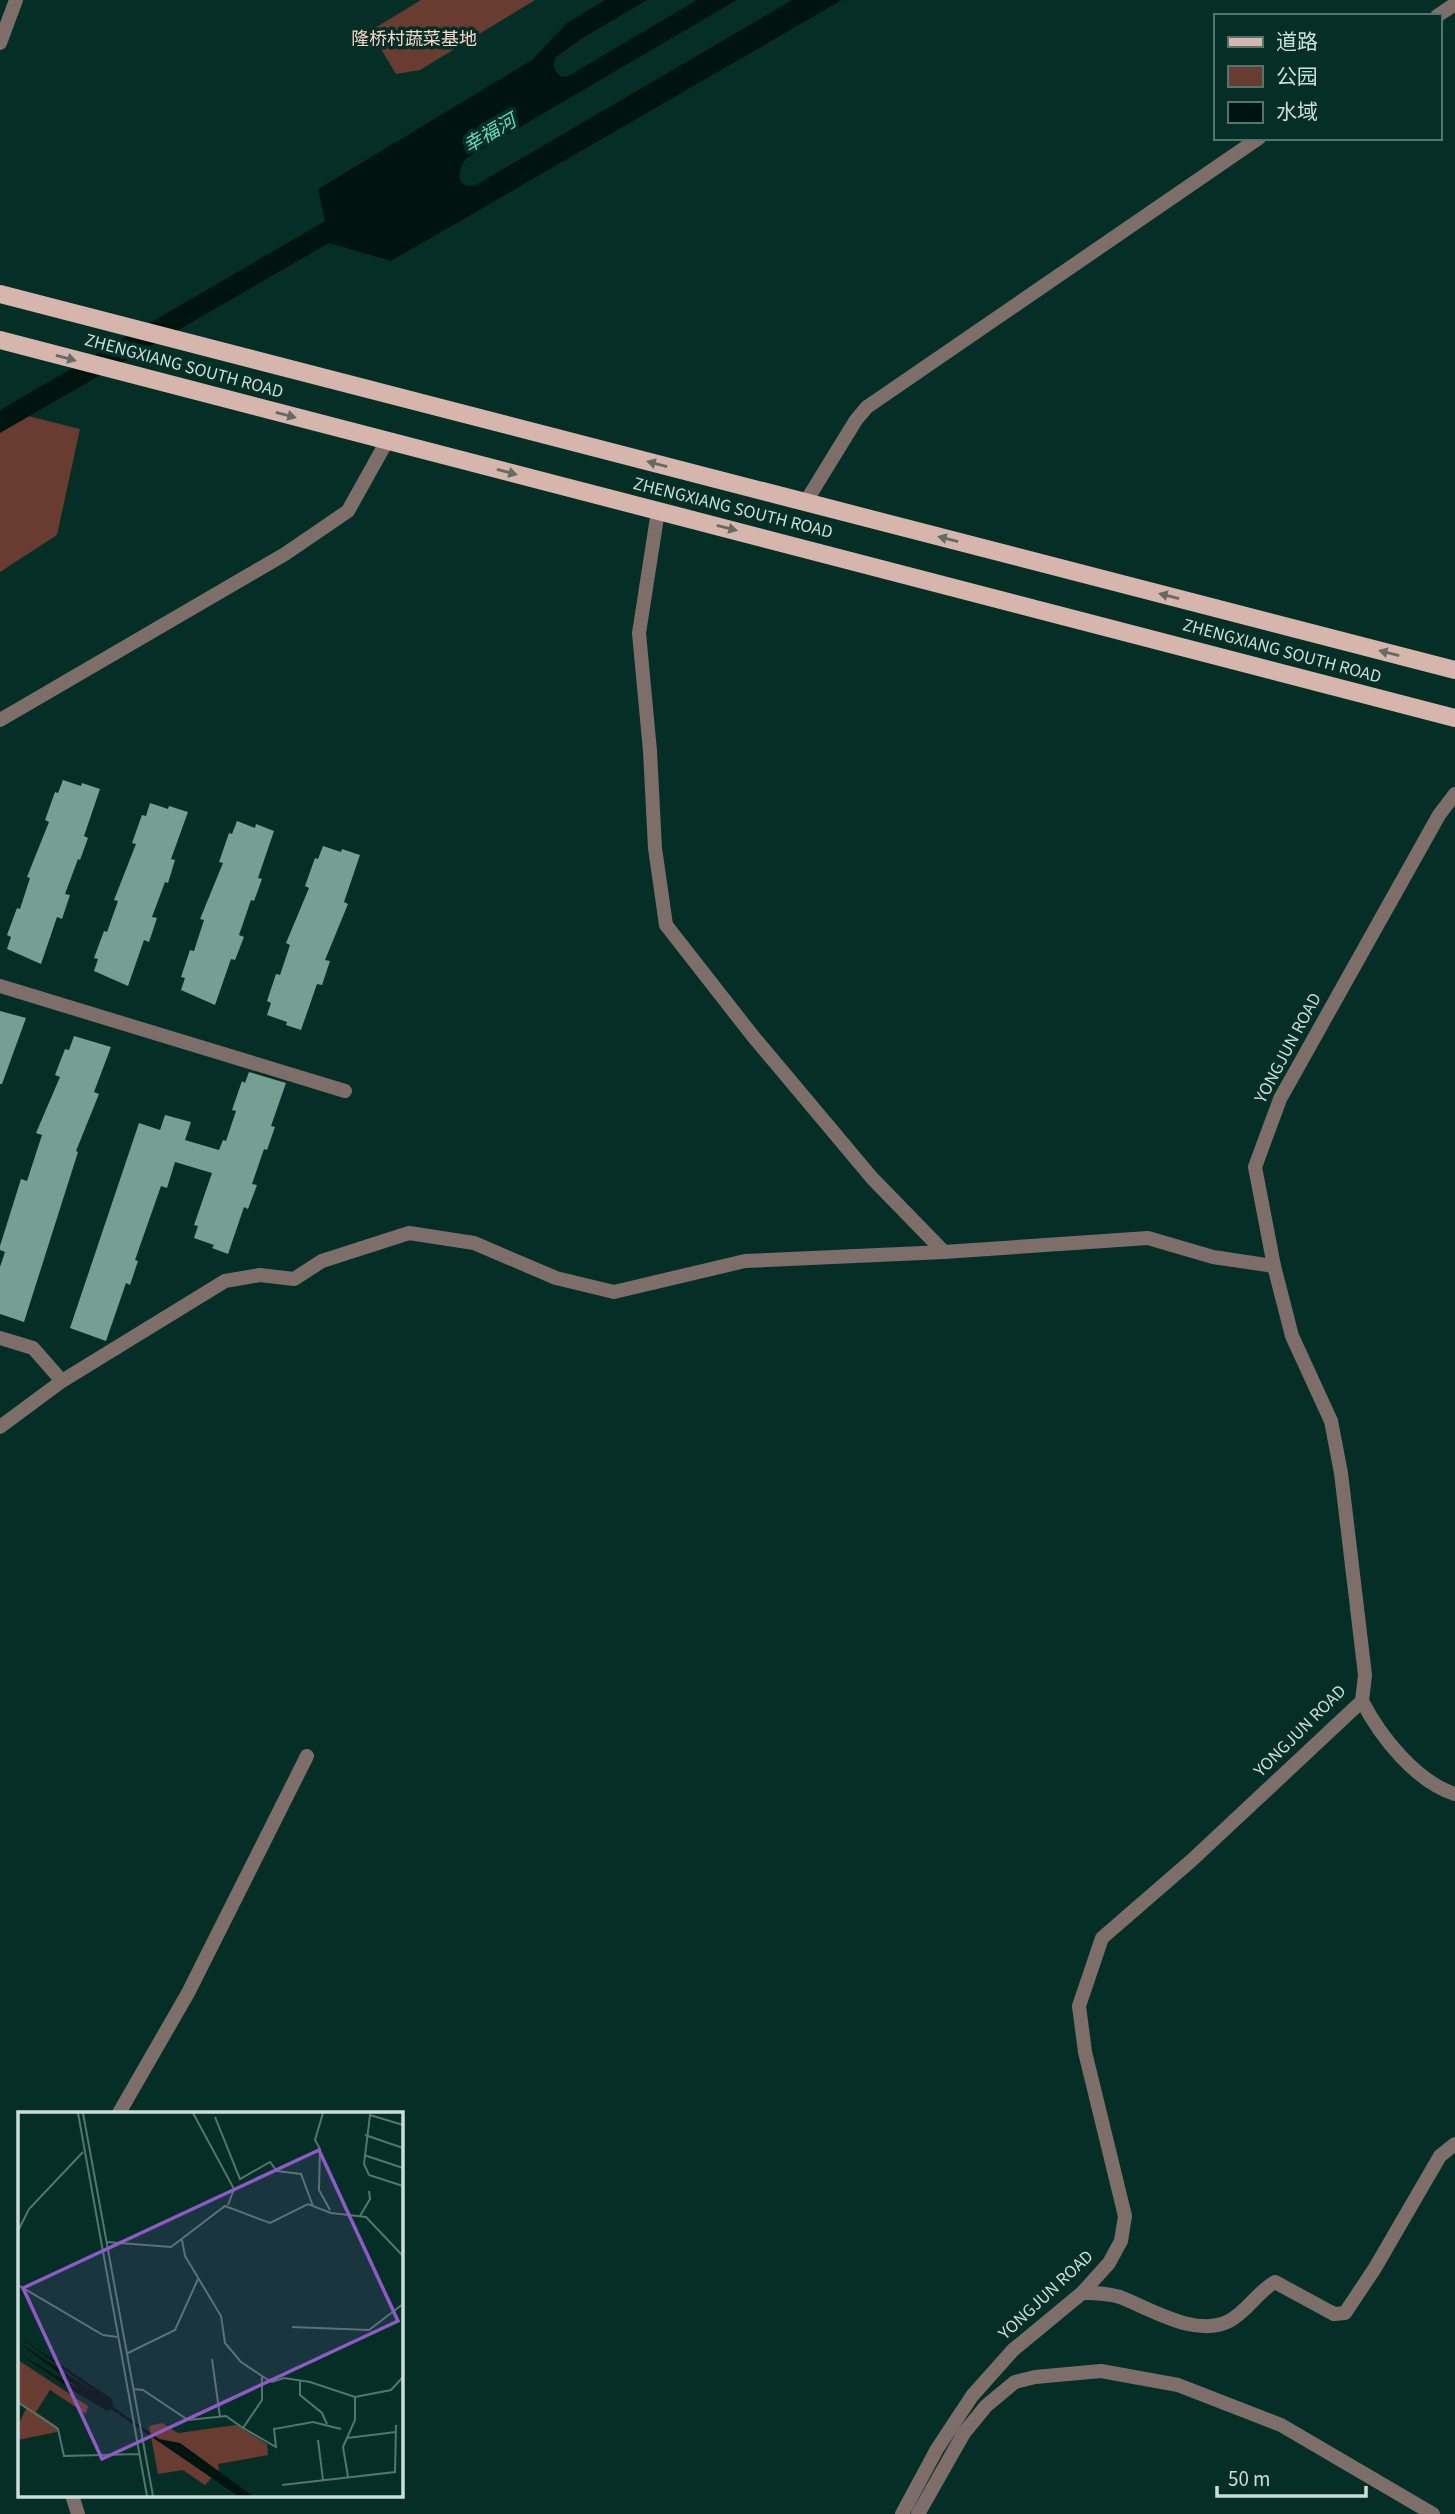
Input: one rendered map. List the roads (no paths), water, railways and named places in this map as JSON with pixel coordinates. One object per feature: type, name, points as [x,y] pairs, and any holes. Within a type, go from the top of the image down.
[{"type":"main road","name":"ZHENGXIANG SOUTH ROAD","points":[[0,294],[1455,670]]},
{"type":"main road","name":"ZHENGXIANG SOUTH ROAD","points":[[0,340],[1455,718]]},
{"type":"street","points":[[0,43],[16,0]]},
{"type":"street","points":[[1440,14],[1455,4]]},
{"type":"street","points":[[805,503],[856,420],[867,407],[1256,140]]},
{"type":"street","points":[[0,720],[285,555],[348,511],[387,441]]},
{"type":"street","points":[[658,511],[639,633],[650,751],[655,848],[666,925],[752,1035],[872,1178],[944,1252]]},
{"type":"street","name":"YONGJUN ROAD","points":[[902,2514],[936,2449],[972,2396],[1013,2350],[1082,2293],[1110,2263],[1121,2241],[1125,2216],[1085,2052],[1079,2006],[1102,1938],[1192,1860],[1362,1701],[1365,1675],[1341,1473],[1331,1421],[1292,1336],[1274,1266],[1255,1167],[1280,1099],[1439,815],[1455,794]]},
{"type":"street","points":[[0,986],[345,1091]]},
{"type":"street","points":[[0,1427],[62,1381],[225,1281],[260,1275],[294,1279],[322,1261],[409,1233],[474,1243],[556,1278],[614,1292],[744,1261],[944,1252],[1148,1238],[1213,1257],[1274,1266]]},
{"type":"street","points":[[0,1338],[33,1348],[62,1381]]},
{"type":"street","points":[[1362,1701],[1376,1727],[1404,1759],[1442,1790],[1455,1794]]},
{"type":"street","points":[[120,2112],[188,1993],[307,1756]]},
{"type":"street","points":[[1082,2293],[1118,2297],[1155,2314],[1208,2328],[1228,2322],[1243,2312],[1275,2282],[1334,2314],[1345,2313],[1375,2268],[1440,2156],[1455,2144]]},
{"type":"street","points":[[918,2514],[964,2433],[986,2406],[1015,2382],[1035,2377],[1101,2371],[1178,2385],[1281,2425],[1433,2514]]},
{"type":"street","points":[[72,2496],[78,2514]]},
{"type":"water","name":"幸福河","points":[[605,0],[647,0],[556,57],[554,68],[562,77],[568,76],[697,0],[737,0],[467,158],[461,168],[461,182],[469,186],[476,185],[792,0],[842,0],[391,261],[329,243],[0,433],[0,410],[325,221],[318,189],[532,60],[567,23]]},
{"type":"park label","name":"隆桥村蔬菜基地","points":[[414,39]]}]
